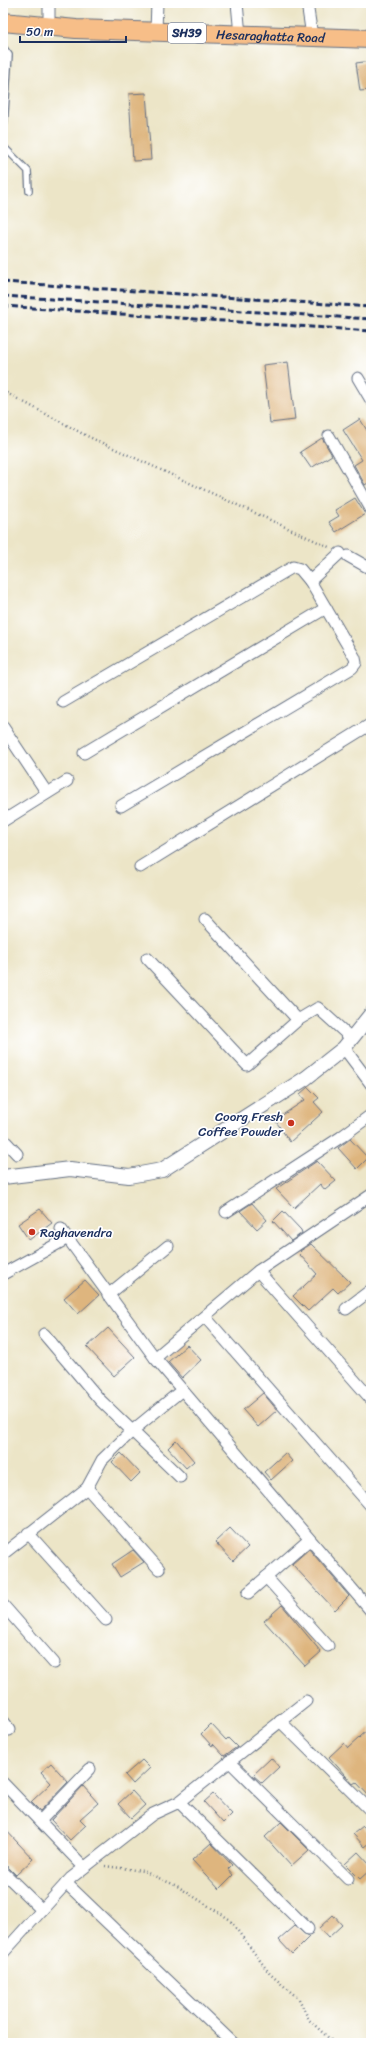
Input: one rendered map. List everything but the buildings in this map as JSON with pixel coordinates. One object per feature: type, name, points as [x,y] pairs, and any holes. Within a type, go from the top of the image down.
[{"type":"main road","name":"Hesaraghatta Road","points":[[3,22],[48,26],[240,35],[371,39]]},
{"type":"street","points":[[48,26],[49,3]]},
{"type":"street","points":[[156,31],[157,3]]},
{"type":"street","points":[[237,3],[240,35]]},
{"type":"street","points":[[307,3],[312,36]]},
{"type":"street","points":[[358,378],[371,400]]},
{"type":"street","points":[[329,436],[371,510]]},
{"type":"street","points":[[310,581],[344,554],[371,569]]},
{"type":"street","points":[[63,702],[293,567],[300,569],[310,581],[355,658],[356,663],[352,668],[122,806]]},
{"type":"street","points":[[84,753],[326,608]]},
{"type":"street","points":[[140,867],[371,724]]},
{"type":"street","points":[[3,727],[47,793]]},
{"type":"street","points":[[3,821],[67,780]]},
{"type":"street","points":[[206,918],[298,1020]]},
{"type":"street","points":[[147,958],[247,1065],[298,1020],[318,1008],[347,1043],[371,1084]]},
{"type":"street","points":[[3,1177],[70,1169],[129,1176],[162,1170],[306,1078],[347,1043],[371,1014]]},
{"type":"street","points":[[226,1212],[341,1137],[371,1115]]},
{"type":"street","points":[[3,1139],[17,1154]]},
{"type":"street","points":[[155,1358],[258,1271],[371,1195]]},
{"type":"street","points":[[3,1274],[65,1234],[155,1358],[309,1540],[371,1610]]},
{"type":"street","points":[[108,1295],[168,1246]]},
{"type":"street","points":[[258,1271],[371,1400]]},
{"type":"street","points":[[346,1309],[371,1290]]},
{"type":"street","points":[[205,1317],[371,1506]]},
{"type":"street","points":[[44,1334],[100,1400],[180,1477]]},
{"type":"street","points":[[3,1554],[87,1488],[102,1460],[132,1431],[182,1390]]},
{"type":"street","points":[[87,1488],[159,1569]]},
{"type":"street","points":[[28,1533],[106,1620]]},
{"type":"street","points":[[248,1593],[309,1540]]},
{"type":"street","points":[[266,1577],[328,1646]]},
{"type":"street","points":[[3,1606],[54,1663]]},
{"type":"street","points":[[3,1953],[66,1883],[153,1814],[179,1802],[280,1720],[306,1701]]},
{"type":"street","points":[[280,1720],[368,1808]]},
{"type":"street","points":[[229,1761],[348,1879]]},
{"type":"street","points":[[40,1822],[90,1769]]},
{"type":"street","points":[[3,1783],[40,1822],[87,1866]]},
{"type":"street","points":[[179,1802],[308,1929]]},
{"type":"street","points":[[3,1872],[42,1910]]},
{"type":"street","points":[[66,1883],[233,2043]]},
{"type":"lane","points":[[3,47],[9,55],[3,141]]},
{"type":"lane","points":[[3,146],[28,171],[29,191]]},
{"type":"path","points":[[3,391],[87,436],[344,554]]},
{"type":"path","points":[[87,1866],[143,1871],[177,1886],[229,1919],[270,1974],[299,1999],[309,2020],[334,2043]]},
{"type":"railway","points":[[3,282],[371,307]]},
{"type":"railway","points":[[3,296],[371,319]]},
{"type":"railway","points":[[3,306],[371,331]]},
{"type":"place","name":"Coorg Fresh Coffee Powder","points":[[291,1123]]},
{"type":"place","name":"Raghavendra","points":[[32,1232]]}]
